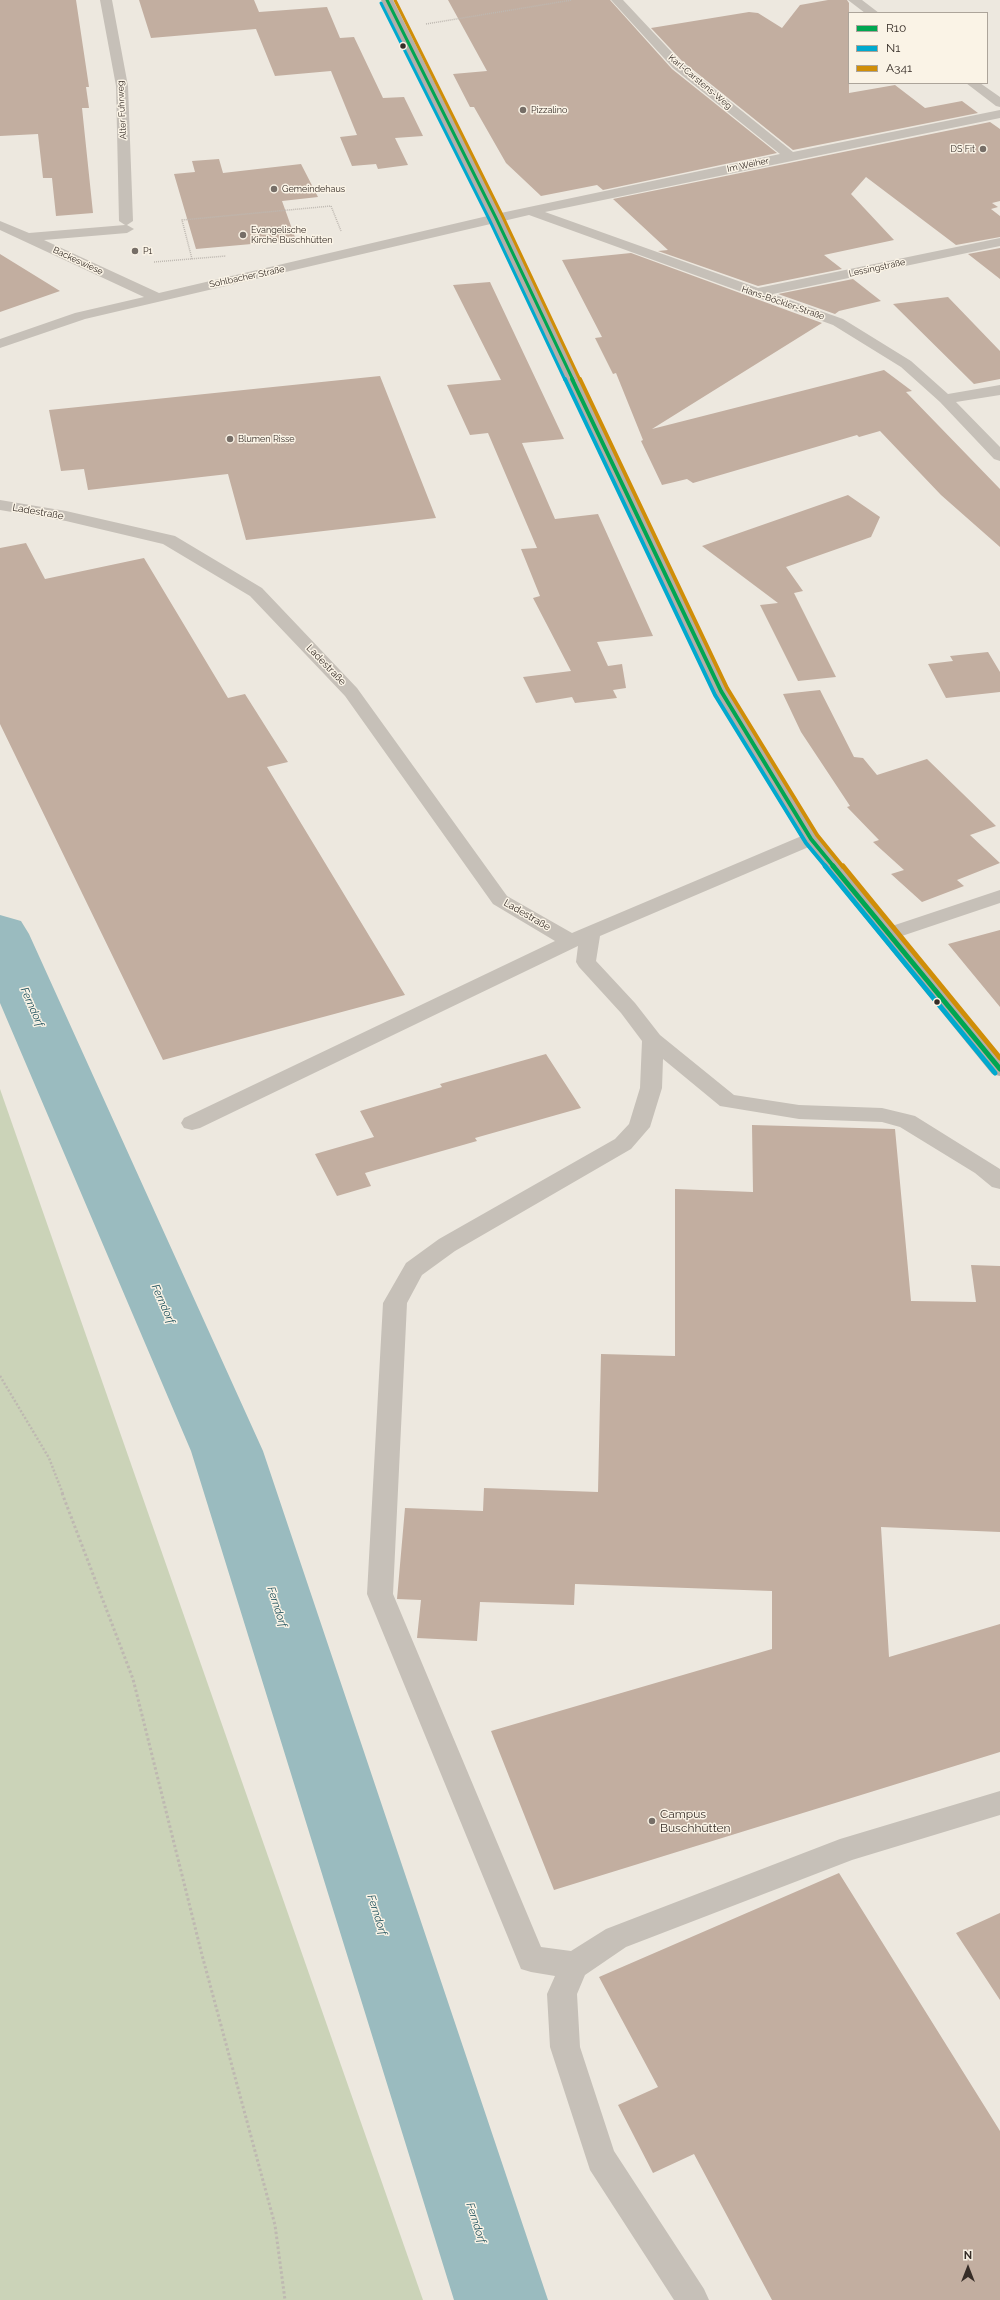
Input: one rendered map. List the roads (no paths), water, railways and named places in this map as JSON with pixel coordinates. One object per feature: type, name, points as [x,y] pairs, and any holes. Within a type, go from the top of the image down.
[{"type":"main road","points":[[387,0],[496,218],[721,691],[811,839],[1000,1069]]},
{"type":"street","name":"Alter Fuhrweg","points":[[28,237],[126,225],[122,86],[106,0]]},
{"type":"street","name":"Karl-Carstens-Weg","points":[[617,0],[676,65],[790,156]]},
{"type":"street","points":[[854,0],[872,12]]},
{"type":"street","points":[[973,84],[1000,103]]},
{"type":"street","name":"Im Weiher","points":[[496,218],[790,156],[1000,114]]},
{"type":"street","name":"Hans-Böckler-Straße","points":[[530,211],[838,322],[906,364],[945,399],[1000,456]]},
{"type":"street","name":"Sohlbacher Straße","points":[[0,344],[80,316],[496,218]]},
{"type":"street","name":"Backeswiese","points":[[0,225],[156,297]]},
{"type":"street","name":"Lessingstraße","points":[[755,293],[1000,242]]},
{"type":"street","points":[[945,399],[1000,390]]},
{"type":"street","name":"Ladestraße","points":[[0,505],[66,516],[169,540],[256,592],[351,692],[500,900],[571,941]]},
{"type":"street","points":[[192,1123],[571,941],[811,839]]},
{"type":"street","points":[[890,934],[1000,896]]},
{"type":"street","points":[[590,933],[586,962],[628,1008],[653,1040],[728,1101],[798,1112],[882,1114],[907,1121],[983,1168],[1000,1182]]},
{"type":"street","points":[[575,1965],[532,1959],[380,1594],[395,1303],[414,1270],[447,1245],[623,1144],[639,1127],[651,1088],[653,1040]]},
{"type":"street","points":[[693,2300],[600,2159],[565,2047],[562,1994],[575,1965],[616,1938],[850,1848],[1000,1803]]},
{"type":"waterway","name":"Ferndorf","points":[[0,934],[227,1451],[501,2300]]},
{"type":"place","name":"Pizzalino","points":[[523,110]]},
{"type":"place","name":"DS Fit","points":[[983,149]]},
{"type":"place","name":"Gemeindehaus","points":[[274,189]]},
{"type":"place","name":"Evangelische Kirche Buschhütten","points":[[243,235]]},
{"type":"place","name":"P1","points":[[135,251]]},
{"type":"place","name":"Blumen Risse","points":[[230,439]]},
{"type":"place","name":"Campus Buschhütten","points":[[652,1821]]}]
